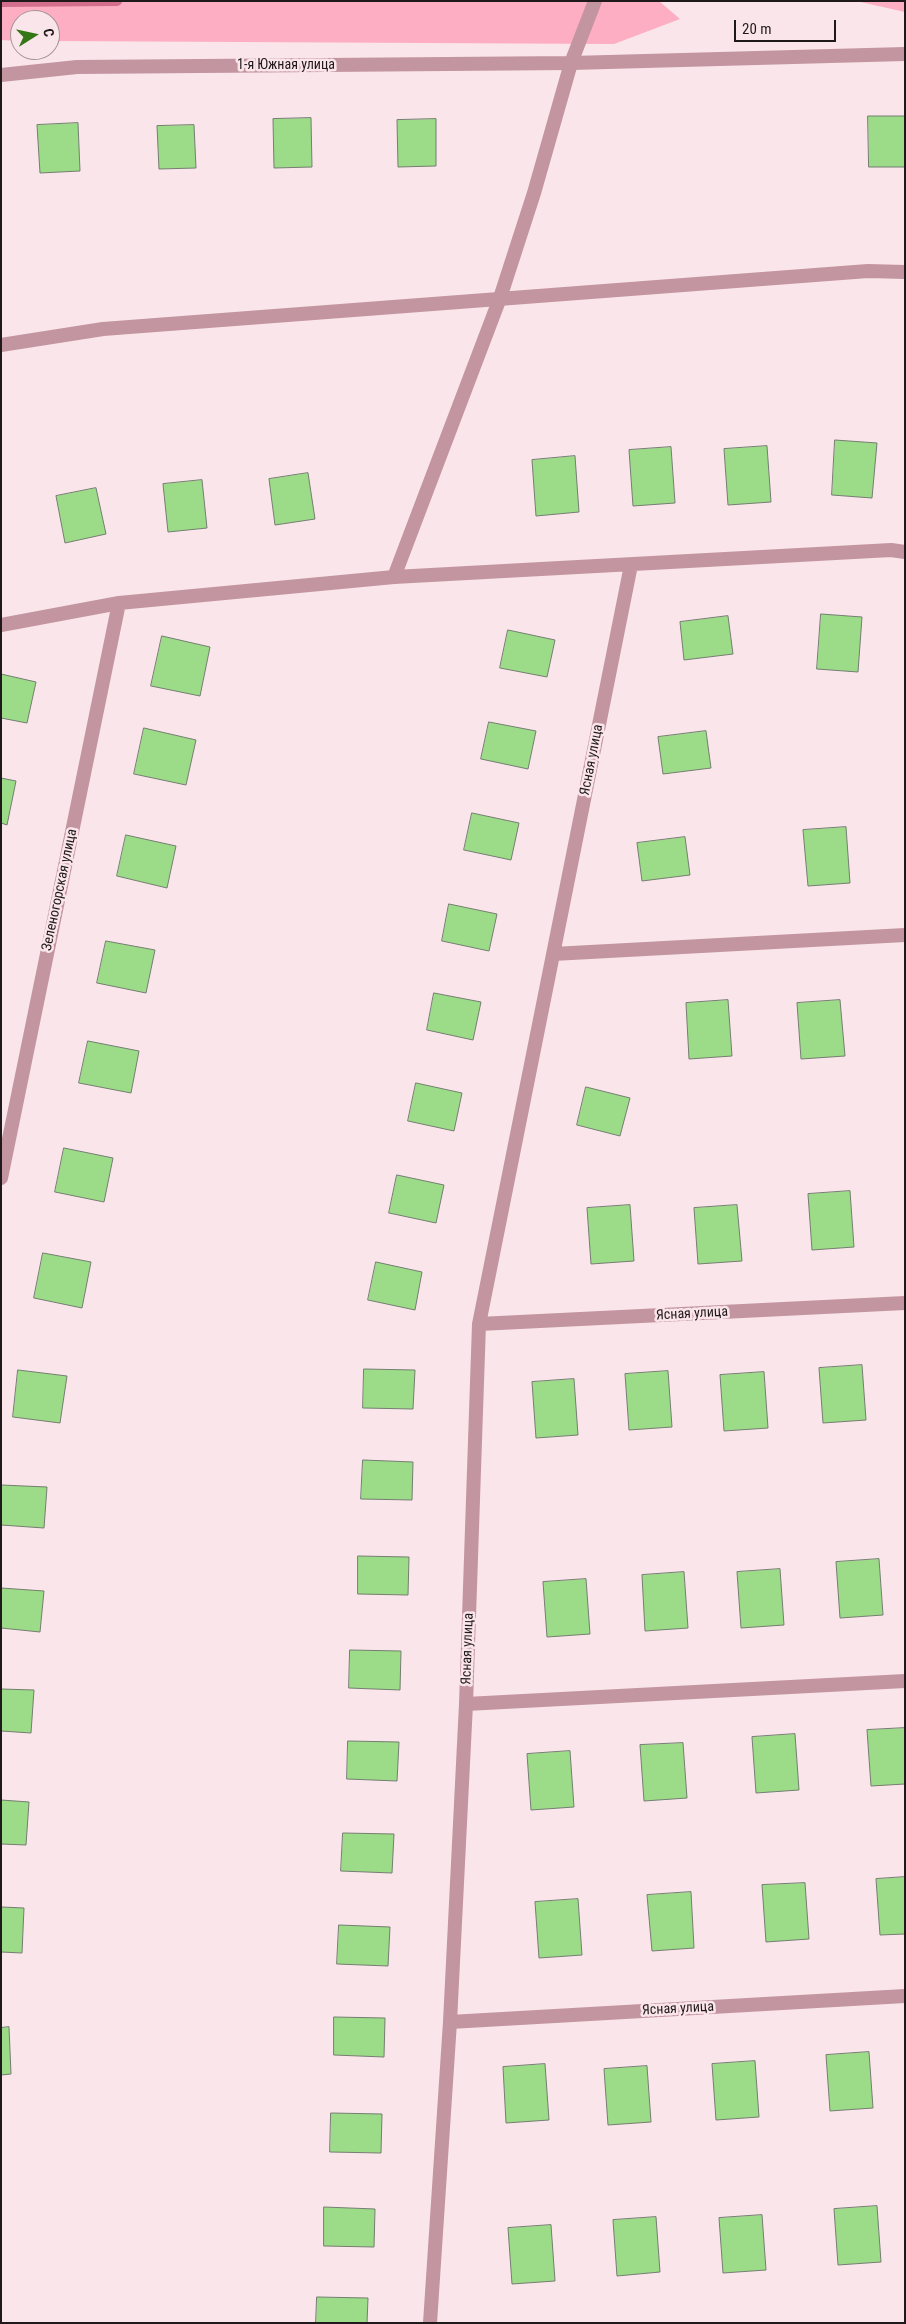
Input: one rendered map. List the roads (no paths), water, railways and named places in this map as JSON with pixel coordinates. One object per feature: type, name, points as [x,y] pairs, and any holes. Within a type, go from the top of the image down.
[{"type":"street","points":[[394,577],[500,298],[534,193],[571,62],[595,1]]},
{"type":"street","name":"1-я Южная улица","points":[[1,75],[77,67],[571,62],[905,54]]},
{"type":"street","points":[[1,345],[103,329],[868,271],[905,272]]},
{"type":"street","points":[[1,625],[119,603],[394,577],[891,550],[905,552]]},
{"type":"street","name":"Ясная улица","points":[[430,2323],[450,2022],[466,1704],[479,1324],[631,565]]},
{"type":"street","name":"Зеленогорская улица","points":[[1,1178],[119,603]]},
{"type":"street","points":[[552,954],[905,935]]},
{"type":"street","name":"Ясная улица","points":[[479,1324],[905,1303]]},
{"type":"street","name":"Ясная улица","points":[[466,1704],[905,1681]]},
{"type":"street","name":"Ясная улица","points":[[450,2022],[905,1996]]},
{"type":"waterway","points":[[1,2],[117,1]]}]
